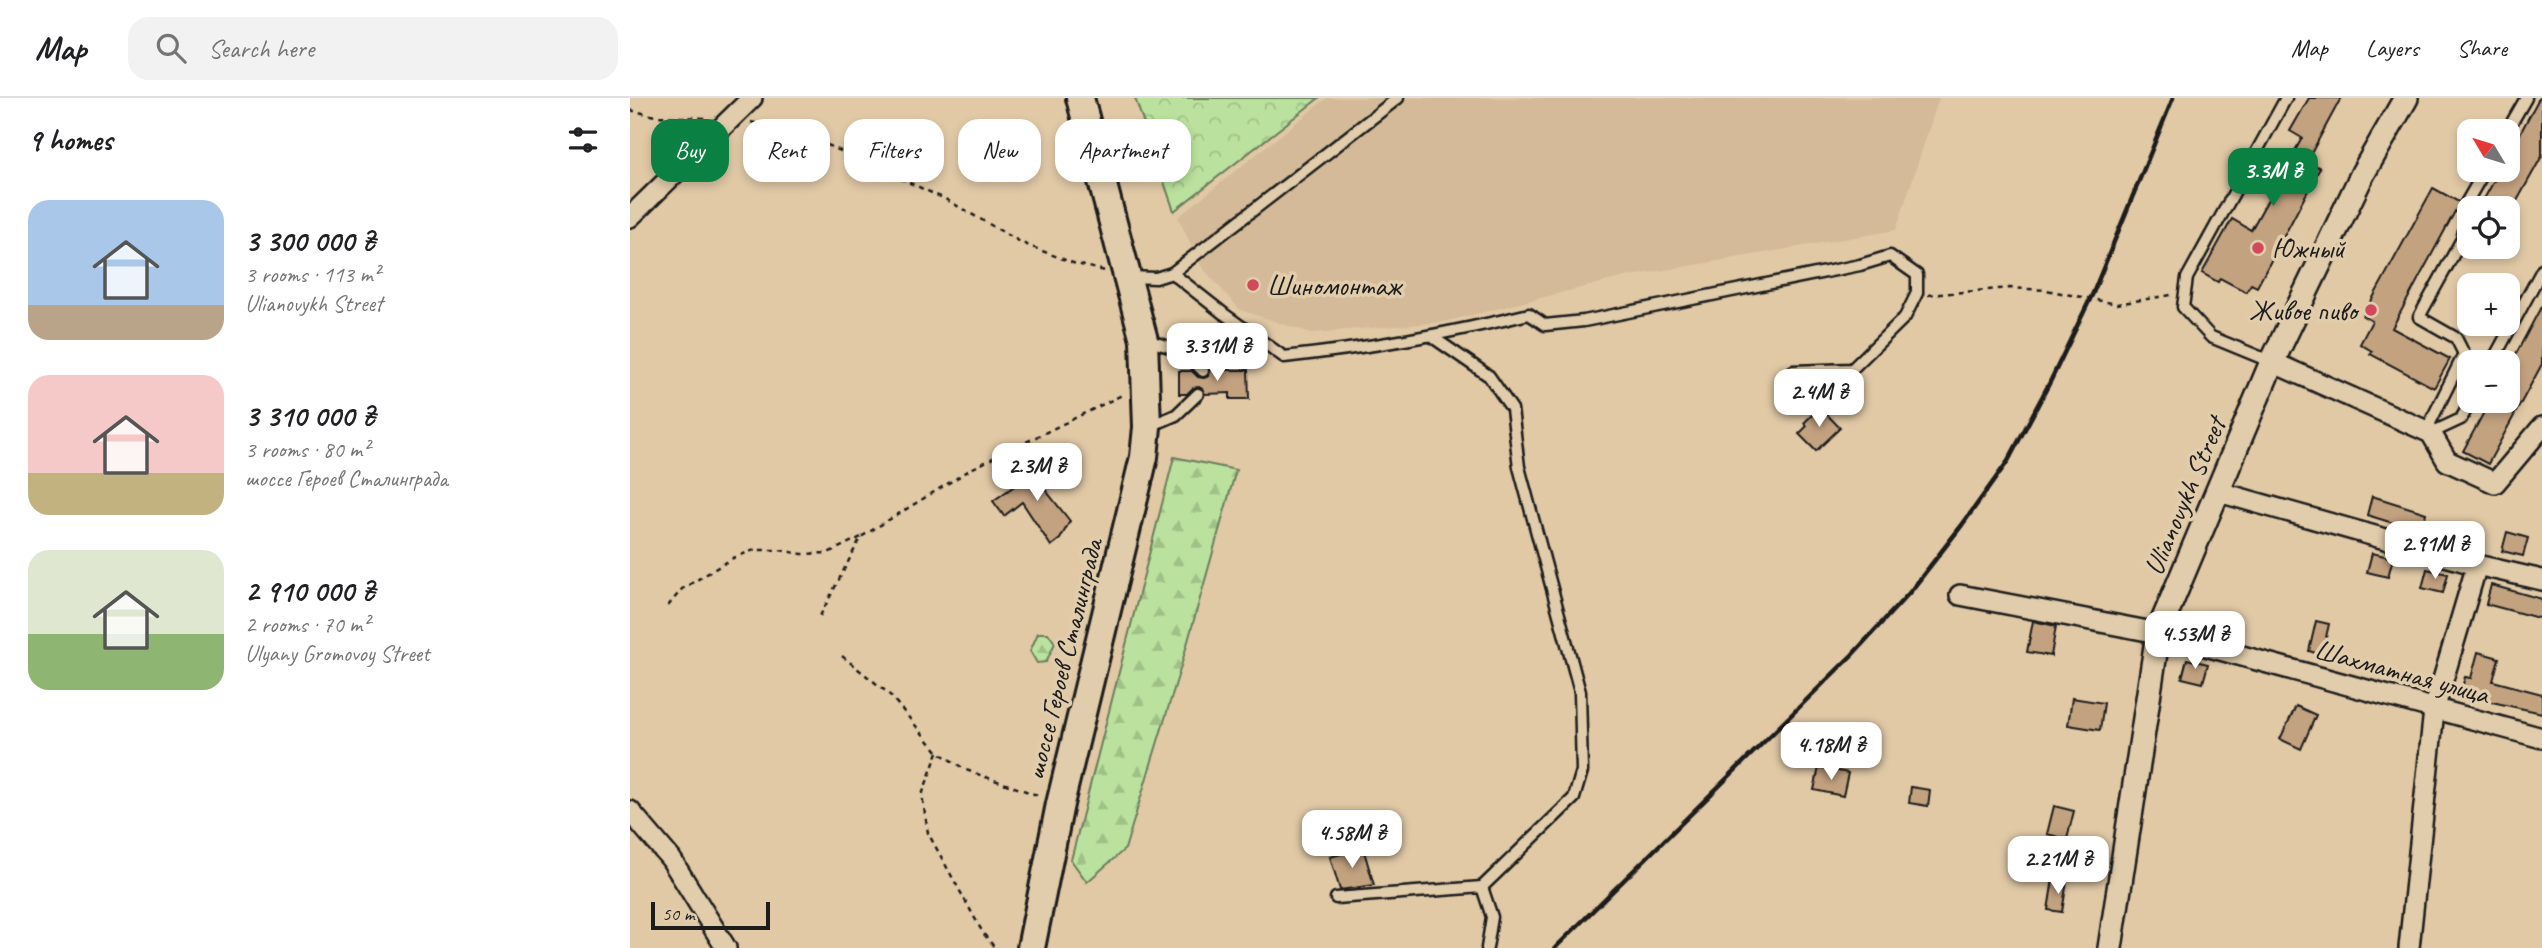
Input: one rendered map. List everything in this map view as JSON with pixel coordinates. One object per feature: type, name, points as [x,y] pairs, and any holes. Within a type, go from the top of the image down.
[{"type":"main road","name":"шоссе Героев Сталинграда","points":[[1031,948],[1060,804],[1144,457],[1147,427],[1144,340],[1080,98]]},
{"type":"street","points":[[630,217],[752,98]]},
{"type":"street","name":"Ulianovykh Street","points":[[2110,948],[2158,633],[2272,362],[2363,173],[2406,98]]},
{"type":"street","points":[[2272,362],[2428,432],[2447,461],[2495,483],[2542,427]]},
{"type":"street","points":[[2219,492],[2477,565],[2542,580]]},
{"type":"street","points":[[2409,948],[2434,710],[2477,565]]},
{"type":"street","name":"Шахматная улица","points":[[1960,595],[2158,633],[2542,738]]},
{"type":"street","points":[[632,817],[671,859],[726,948]]},
{"type":"lane","points":[[1128,276],[1157,278],[1172,272],[1398,98]]},
{"type":"lane","points":[[2272,362],[2211,337],[2183,307],[2187,278],[2286,98]]},
{"type":"lane","points":[[2514,119],[2526,98]]},
{"type":"lane","points":[[2428,432],[2464,354],[2456,338],[2419,317],[2462,239],[2467,219],[2466,203],[2478,182]]},
{"type":"lane","points":[[1172,272],[1284,357],[1432,336],[1529,314],[1545,325],[1584,321],[1860,265],[1890,256],[1917,275],[1915,296],[1905,317],[1852,369],[1793,371]]},
{"type":"lane","points":[[2499,350],[2542,270]]},
{"type":"lane","points":[[1336,898],[1482,887],[1574,798],[1582,771],[1580,692],[1519,467],[1512,409],[1489,376],[1432,336]]},
{"type":"lane","points":[[1144,340],[1183,351],[1203,370]]},
{"type":"lane","points":[[1147,427],[1176,415],[1198,394]]},
{"type":"lane","points":[[2428,432],[2461,419],[2464,413]]},
{"type":"lane","points":[[1482,887],[1492,918],[1487,948]]},
{"type":"path","points":[[630,110],[655,116],[730,119],[808,136],[947,200],[1022,243],[1073,263],[1128,276]]},
{"type":"path","points":[[1915,296],[2010,288],[2046,290],[2118,304],[2185,293]]},
{"type":"path","points":[[668,606],[682,589],[733,558],[754,550],[802,554],[828,552],[861,537],[973,468],[1146,383]]},
{"type":"path","points":[[820,616],[861,537]]},
{"type":"path","points":[[842,656],[888,692],[938,752],[966,770],[1060,804]]},
{"type":"path","points":[[938,752],[922,795],[928,833],[983,933],[995,948]]},
{"type":"shaded area","points":[[1327,98],[1939,98],[1896,230],[1625,277],[1444,322],[1311,333],[1240,310],[1201,266],[1178,217]]},
{"type":"green space","points":[[1135,98],[1319,98],[1174,211],[1164,182],[1191,182],[1191,119],[1142,119]]},
{"type":"green space","points":[[1174,457],[1236,470],[1181,666],[1125,849],[1087,882],[1071,860]]},
{"type":"green space","points":[[1038,633],[1048,633],[1055,643],[1046,662],[1037,663],[1030,651]]},
{"type":"building","points":[[2309,98],[2341,98],[2307,161],[2320,168],[2257,287],[2251,284],[2246,292],[2220,278],[2218,282],[2202,273],[2232,219],[2251,230],[2302,138],[2290,131]]},
{"type":"building","points":[[2539,98],[2542,98],[2542,156],[2520,196],[2486,196],[2493,182],[2520,182],[2520,134]]},
{"type":"building","points":[[2433,188],[2457,201],[2457,208],[2392,328],[2450,359],[2434,388],[2370,354],[2372,351],[2360,344],[2372,321],[2363,316]]},
{"type":"building","points":[[2542,305],[2542,364],[2520,405],[2520,350]]},
{"type":"building","points":[[1210,370],[1248,370],[1249,399],[1230,399],[1230,393],[1205,394],[1199,387],[1193,388],[1187,394],[1179,394],[1179,371],[1192,371],[1198,377],[1204,378],[1209,376]]},
{"type":"building","points":[[1820,407],[1840,428],[1816,451],[1799,434],[1807,426],[1804,423]]},
{"type":"building","points":[[2484,413],[2516,413],[2488,464],[2463,451]]},
{"type":"building","points":[[1047,463],[1058,479],[1044,488],[1070,521],[1060,539],[1051,546],[1022,502],[1004,516],[993,501]]},
{"type":"building","points":[[2372,496],[2426,513],[2422,532],[2367,515]]},
{"type":"building","points":[[2507,532],[2528,538],[2523,556],[2502,551]]},
{"type":"building","points":[[2372,553],[2393,558],[2388,577],[2367,572]]},
{"type":"building","points":[[2427,569],[2448,574],[2443,593],[2422,588]]},
{"type":"building","points":[[2491,585],[2542,599],[2542,619],[2486,604]]},
{"type":"building","points":[[2033,621],[2056,626],[2051,656],[2027,652]]},
{"type":"building","points":[[2316,621],[2329,624],[2322,655],[2309,651]]},
{"type":"building","points":[[2478,652],[2499,658],[2493,681],[2542,694],[2542,713],[2460,695],[2465,677],[2471,678]]},
{"type":"building","points":[[2187,659],[2208,664],[2203,683],[2182,678]]},
{"type":"building","points":[[2072,698],[2104,703],[2100,730],[2068,725]]},
{"type":"building","points":[[2296,706],[2316,715],[2301,749],[2280,739]]},
{"type":"building","points":[[1819,767],[1848,773],[1843,796],[1814,790]]},
{"type":"building","points":[[1911,787],[1930,790],[1928,806],[1909,803]]},
{"type":"building","points":[[2054,806],[2074,811],[2067,839],[2047,834]]},
{"type":"building","points":[[1363,848],[1374,885],[1340,890],[1330,857]]},
{"type":"building","points":[[2053,879],[2067,881],[2062,912],[2048,910]]},
{"type":"railway","points":[[1555,948],[1852,655],[1910,592],[1962,525],[2008,461],[2050,382],[2093,293],[2173,98]]},
{"type":"place","name":"Южный","points":[[2258,248]]},
{"type":"place","name":"Шиномонтаж","points":[[1253,285]]},
{"type":"place","name":"Живое пиво","points":[[2371,310]]}]
